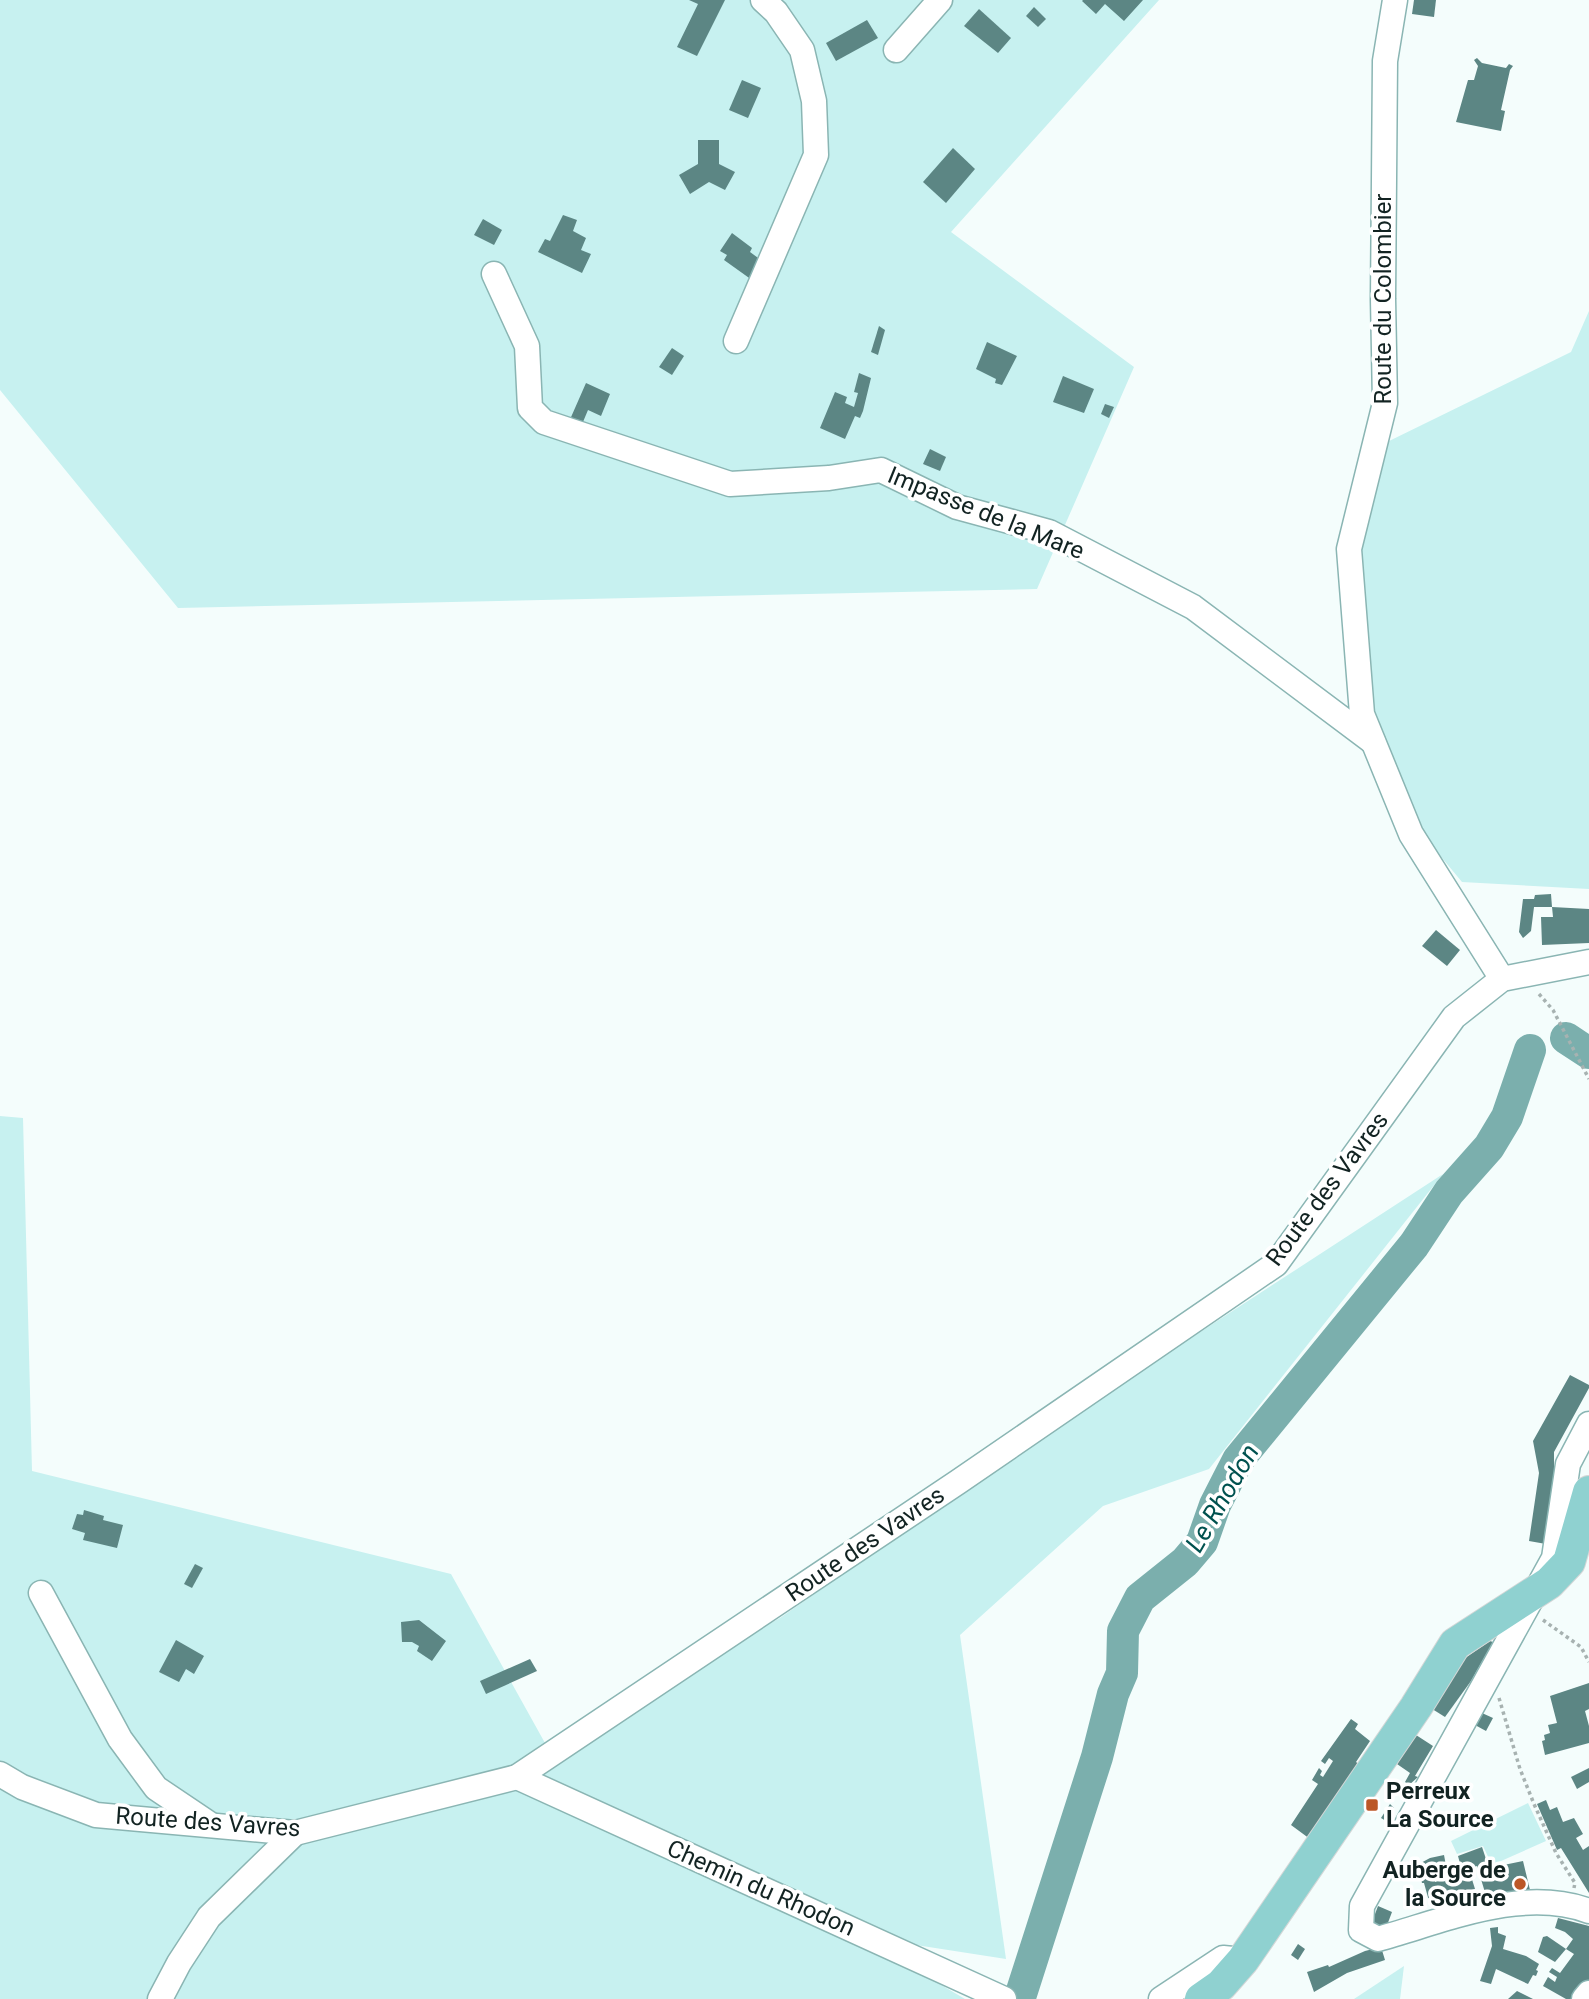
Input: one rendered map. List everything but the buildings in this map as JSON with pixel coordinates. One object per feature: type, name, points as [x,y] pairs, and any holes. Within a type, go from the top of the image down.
[{"type":"main road","points":[[1201,1999],[1221,1985],[1243,1960],[1416,1707],[1455,1644],[1531,1600],[1569,1562],[1589,1492]]},
{"type":"street","points":[[736,341],[816,156],[814,101],[802,50],[776,12],[763,0]]},
{"type":"street","points":[[896,50],[940,0]]},
{"type":"street","name":"Route du Colombier","points":[[1395,0],[1385,61],[1385,402],[1349,549],[1362,714],[1411,834],[1512,976]]},
{"type":"street","name":"Impasse de la Mare","points":[[494,274],[527,346],[530,408],[544,422],[730,484],[829,478],[881,470],[957,506],[1049,532],[1194,607],[1373,742]]},
{"type":"street","name":"Route des Vavres","points":[[0,1774],[22,1787],[96,1815],[295,1833],[517,1777],[947,1490],[1276,1264],[1454,1017],[1512,976],[1589,962]]},
{"type":"street","points":[[1579,1907],[1545,1901],[1519,1903],[1480,1910],[1378,1939],[1361,1930],[1363,1906],[1554,1558],[1568,1464],[1589,1424]]},
{"type":"street","points":[[41,1592],[120,1739],[156,1788],[211,1825]]},
{"type":"street","name":"Chemin du Rhodon","points":[[517,1777],[1004,1999]]},
{"type":"street","points":[[159,1999],[209,1917],[295,1833]]},
{"type":"street","points":[[1161,1999],[1223,1958],[1243,1960]]},
{"type":"street","points":[[1584,1999],[1589,1993]]},
{"type":"path","points":[[1512,976],[1553,1010],[1589,1079]]},
{"type":"path","points":[[1531,1600],[1581,1647],[1589,1662]]},
{"type":"path","points":[[1497,1693],[1520,1769],[1556,1853],[1575,1883],[1579,1907]]},
{"type":"shaded area","points":[[0,0],[1159,0],[951,232],[1134,367],[1037,589],[178,608],[0,390]]},
{"type":"shaded area","points":[[1589,311],[1589,889],[1462,882],[1403,811],[1347,633],[1366,504],[1383,444],[1571,352]]},
{"type":"shaded area","points":[[0,1116],[23,1118],[32,1471],[451,1574],[545,1743],[780,1618],[1168,1346],[1191,1338],[1443,1174],[1209,1469],[1103,1506],[960,1635],[1006,1959],[858,1936],[965,1999],[0,1999]]},
{"type":"shaded area","points":[[1528,1803],[1546,1841],[1492,1865],[1483,1846],[1457,1854],[1451,1841]]},
{"type":"shaded area","points":[[1404,1966],[1400,1999],[1354,1999]]},
{"type":"waterway","name":"Le Rhodon","points":[[1566,1038],[1589,1053]]},
{"type":"waterway","name":"Le Rhodon","points":[[1021,1994],[1097,1757],[1113,1694],[1122,1673],[1123,1631],[1140,1598],[1185,1562],[1202,1542],[1215,1505],[1238,1460],[1414,1245],[1449,1192],[1489,1147],[1507,1117],[1530,1050]]},
{"type":"place","name":"Perreux La Source","points":[[1372,1805]]},
{"type":"place","name":"Auberge de la Source","points":[[1520,1884]]}]
